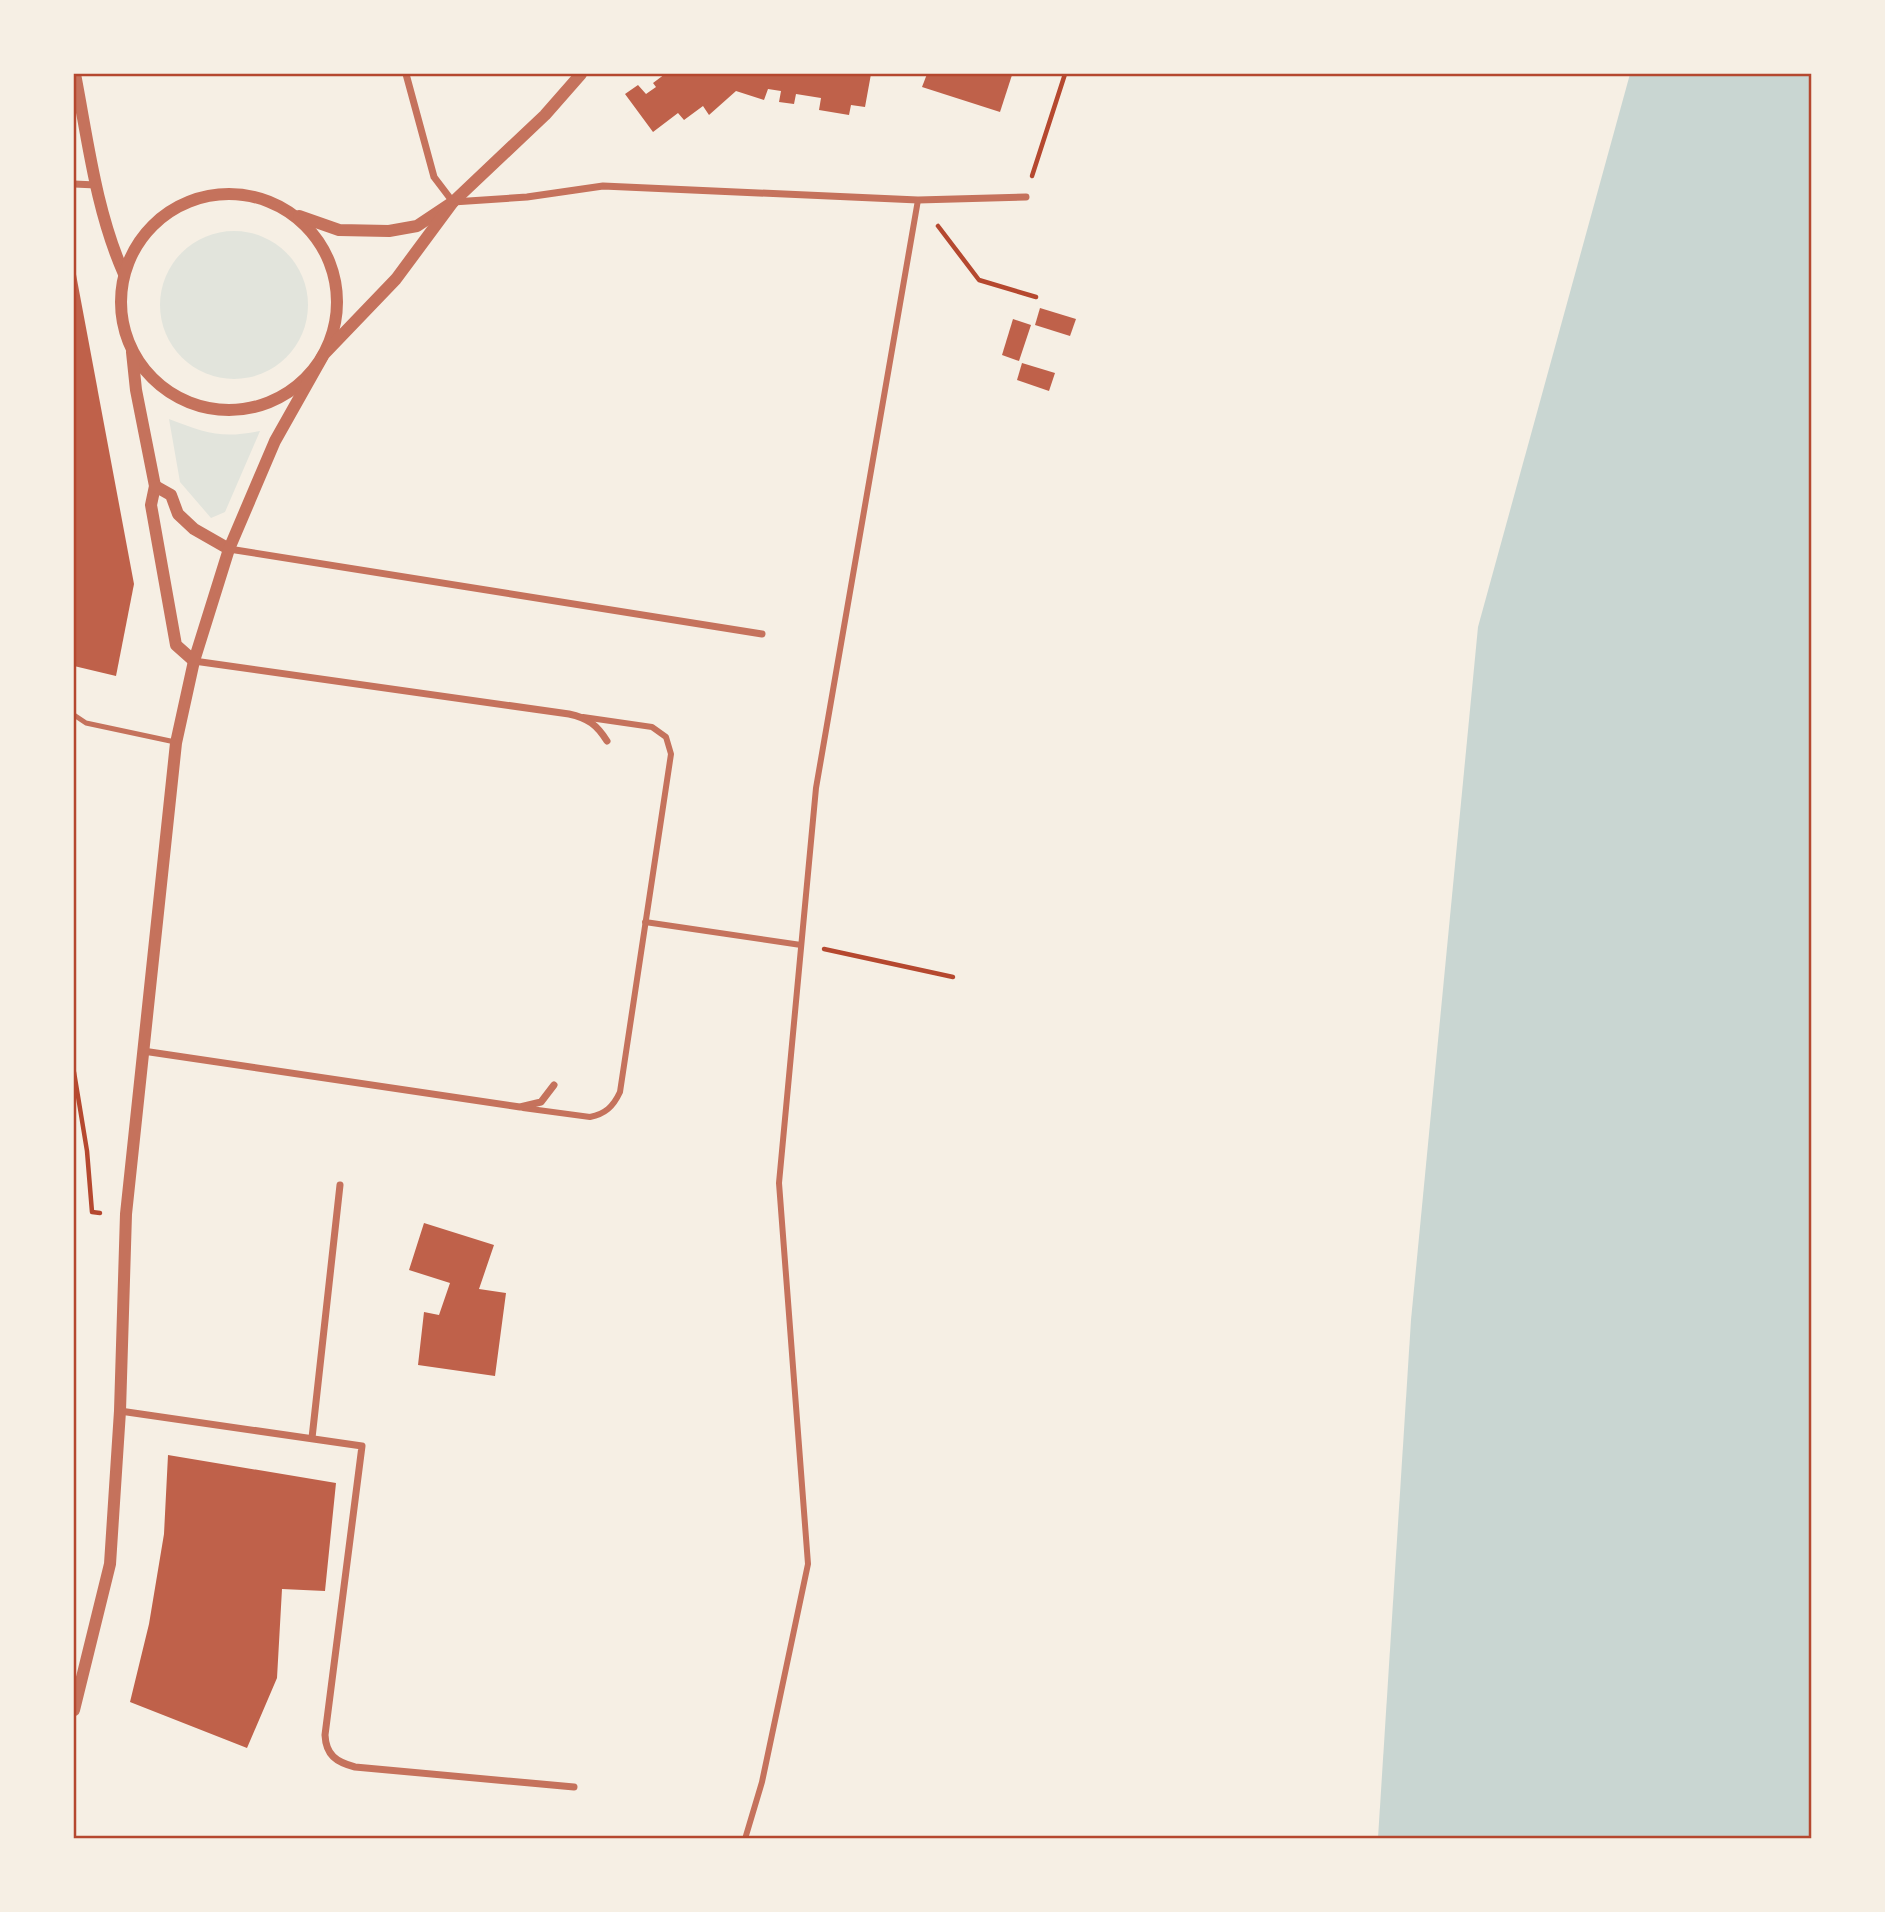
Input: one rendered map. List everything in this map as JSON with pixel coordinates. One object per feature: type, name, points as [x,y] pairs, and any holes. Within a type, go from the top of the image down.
[{"type":"street","points":[[75,74],[107,230],[124,274]]},
{"type":"street","points":[[406,74],[434,177],[453,202]]},
{"type":"street","points":[[582,74],[545,115],[453,202],[417,226],[389,231],[339,230],[293,214],[269,201],[244,195],[218,194],[192,200],[169,211],[149,228],[134,250],[124,274],[120,299],[122,325],[146,372],[165,389],[188,402],[214,409],[240,409],[265,404],[288,392],[309,375],[324,354],[396,279],[453,202],[527,197],[603,186],[919,200],[1026,197]]},
{"type":"street","points":[[74,184],[96,185]]},
{"type":"street","points":[[746,1839],[762,1782],[808,1564],[779,1183],[816,788],[919,200]]},
{"type":"street","points":[[74,1710],[110,1564],[120,1411],[126,1214],[176,743],[194,662],[229,549],[275,441],[324,354],[334,330],[338,304],[335,278],[326,253],[312,231],[293,214]]},
{"type":"street","points":[[132,349],[136,390],[155,486],[151,505],[176,645],[194,662],[652,727],[666,737],[671,754],[620,1092],[616,1102],[600,1115],[590,1117],[142,1051]]},
{"type":"street","points":[[155,486],[171,495],[178,514],[194,529],[229,549],[762,634]]},
{"type":"street","points":[[581,716],[592,722],[607,741]]},
{"type":"street","points":[[645,922],[801,945]]},
{"type":"street","points":[[520,1107],[541,1102],[554,1085]]},
{"type":"street","points":[[312,1438],[340,1185]]},
{"type":"street","points":[[120,1411],[362,1446],[325,1735],[326,1746],[332,1756],[355,1767],[574,1787]]},
{"type":"lane","points":[[74,715],[86,723],[176,743]]},
{"type":"path","points":[[1026,197],[1065,74]]},
{"type":"path","points":[[919,200],[979,280],[1036,297]]},
{"type":"path","points":[[801,945],[953,977]]},
{"type":"path","points":[[74,1072],[88,1151],[92,1212],[126,1214]]},
{"type":"shaded area","points":[[1630,74],[1811,74],[1811,1838],[1378,1838],[1411,1320],[1478,627]]},
{"type":"shaded area","points":[[234,231],[262,236],[287,252],[303,277],[308,305],[303,333],[287,358],[262,374],[234,379],[206,374],[181,358],[165,333],[160,305],[165,277],[181,252],[206,236]]},
{"type":"shaded area","points":[[169,419],[214,433],[260,431],[225,512],[211,518],[180,482]]},
{"type":"building","points":[[665,74],[871,74],[865,107],[851,105],[849,115],[819,110],[821,98],[796,94],[794,104],[779,102],[781,91],[768,89],[764,100],[736,91],[709,115],[703,106],[684,120],[678,113],[653,132],[625,94],[638,85],[646,94],[656,87],[653,83]]},
{"type":"building","points":[[927,74],[1012,75],[1000,112],[922,87]]},
{"type":"building","points":[[75,269],[134,584],[116,676],[74,666]]},
{"type":"building","points":[[1040,308],[1076,319],[1070,336],[1035,325]]},
{"type":"building","points":[[1013,319],[1031,325],[1019,361],[1002,355]]},
{"type":"building","points":[[1022,363],[1055,373],[1049,391],[1017,380]]},
{"type":"building","points":[[424,1223],[494,1245],[479,1289],[506,1293],[495,1376],[418,1365],[424,1312],[439,1315],[450,1283],[409,1270]]},
{"type":"building","points":[[168,1455],[336,1483],[325,1591],[282,1589],[277,1678],[247,1748],[130,1702],[149,1624],[164,1534]]}]
